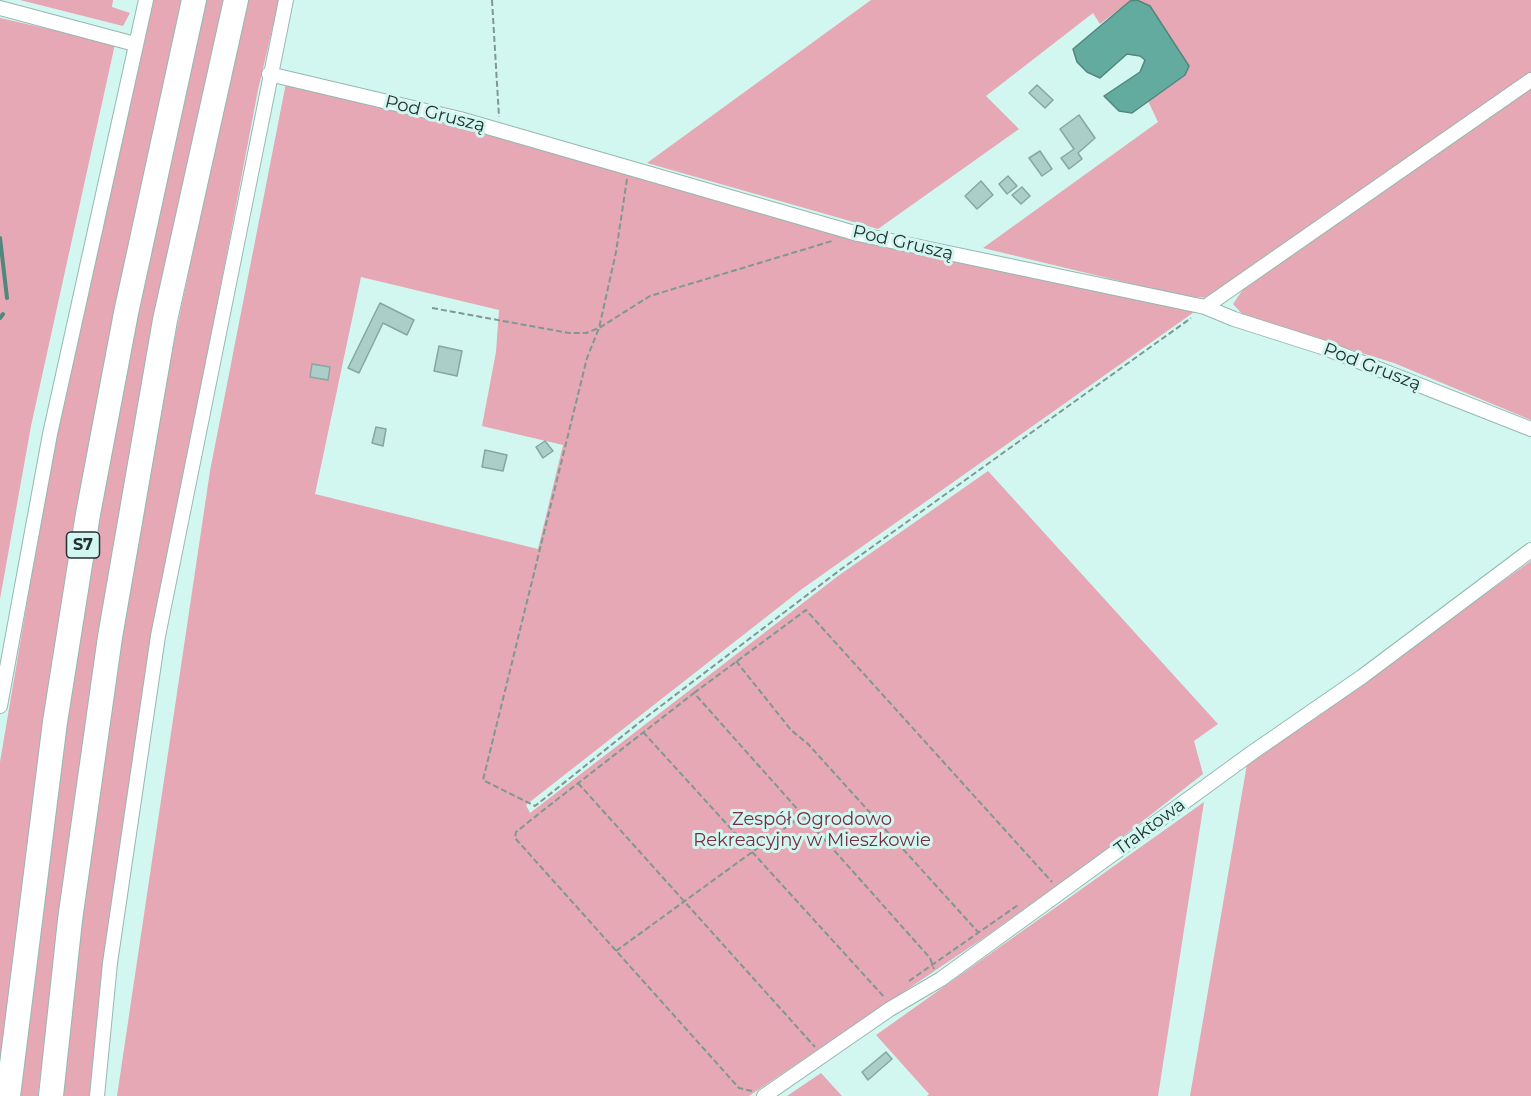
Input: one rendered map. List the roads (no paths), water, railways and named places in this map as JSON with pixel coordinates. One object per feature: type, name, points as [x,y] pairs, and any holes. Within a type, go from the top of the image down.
[{"type":"highway","name":"S7","points":[[8,1096],[55,722],[88,514],[126,313],[194,0]]},
{"type":"highway","name":"S7","points":[[51,1096],[70,920],[110,637],[165,320],[236,0]]},
{"type":"street","points":[[0,706],[50,434],[146,0]]},
{"type":"street","points":[[97,1096],[110,963],[158,636],[269,74],[286,0]]},
{"type":"street","points":[[0,8],[135,44]]},
{"type":"street","name":"Pod Gruszą","points":[[269,74],[460,119],[629,165],[858,234],[1205,307],[1234,320],[1325,348],[1531,429]]},
{"type":"street","points":[[1205,307],[1531,80]]},
{"type":"street","name":"Traktowa","points":[[762,1091],[941,979],[1253,752],[1363,676],[1531,550]]},
{"type":"waterway","points":[[0,238],[7,298]]},
{"type":"waterway","points":[[0,318],[3,314]]},
{"type":"park label","name":"Zespół Ogrodowo Rekreacyjny w Mieszkowie","points":[[812,830]]}]
